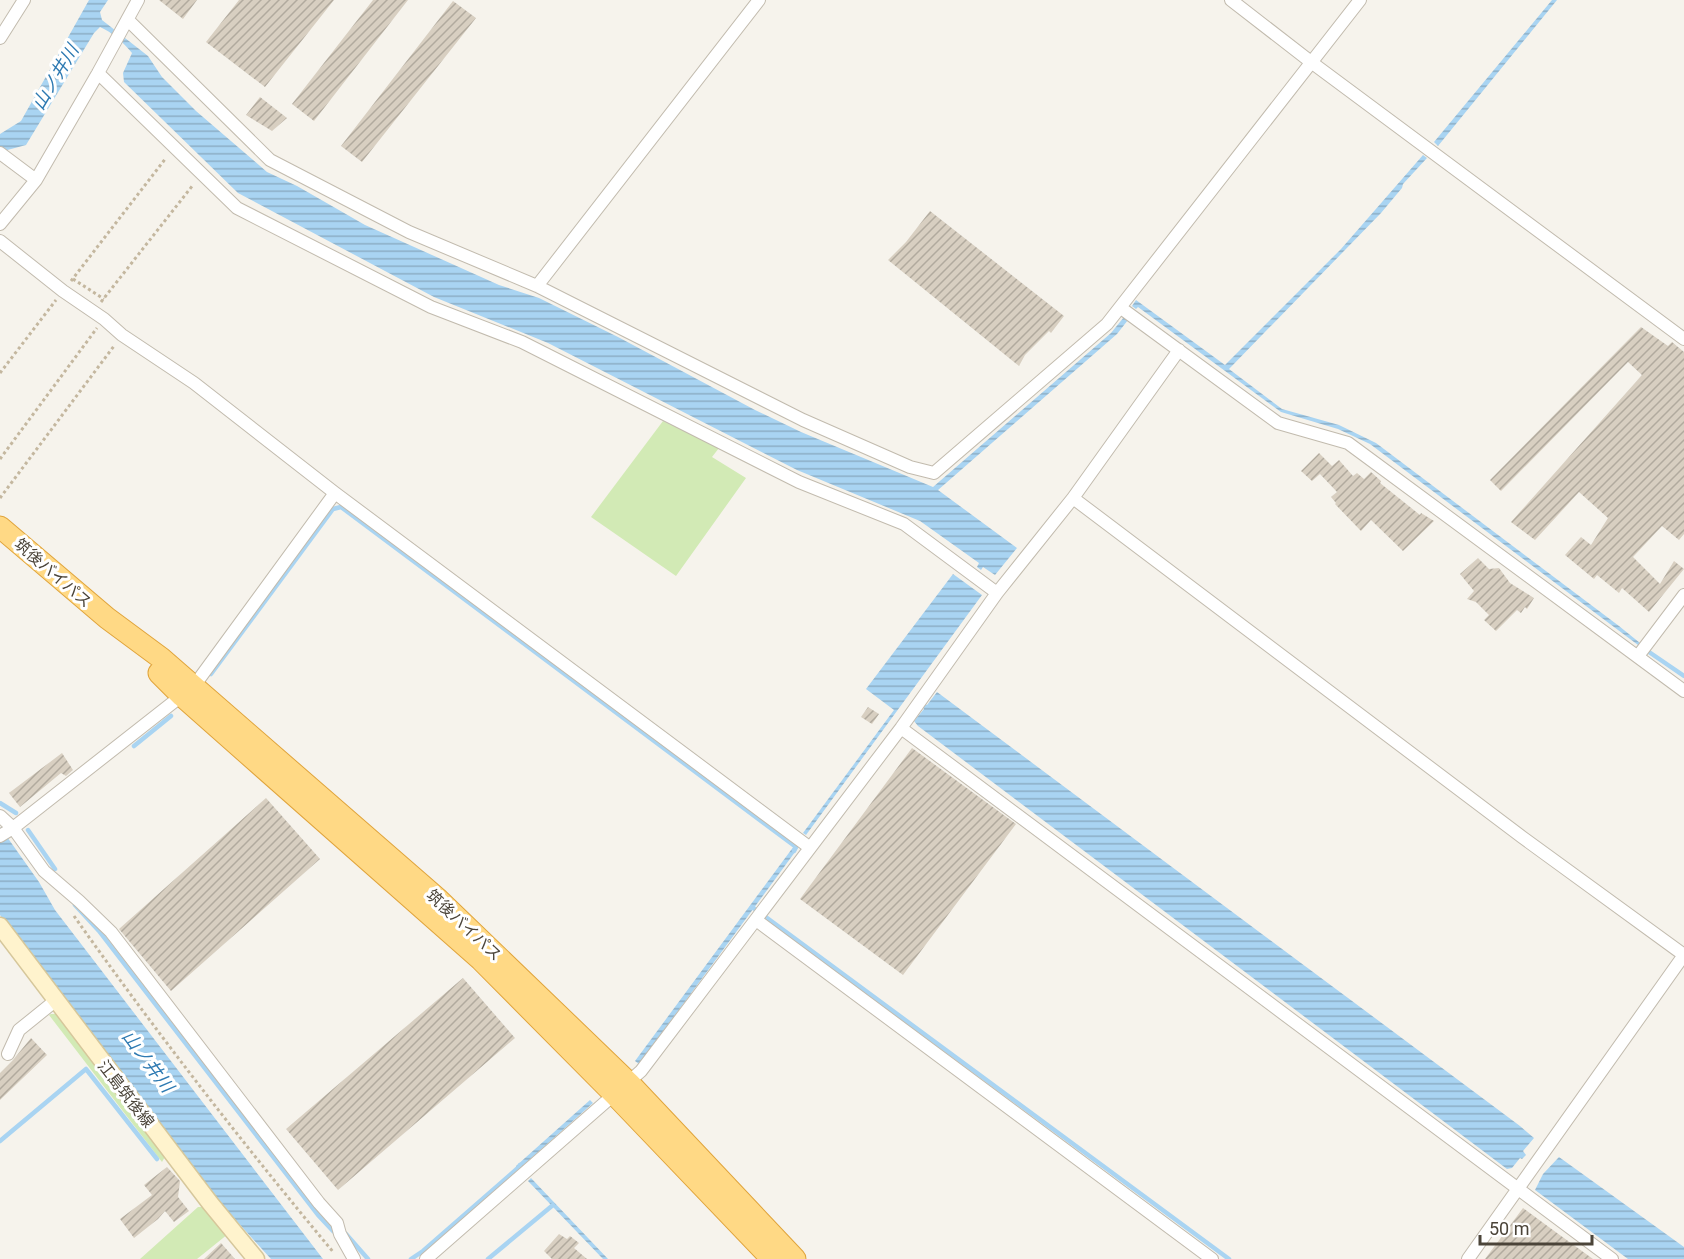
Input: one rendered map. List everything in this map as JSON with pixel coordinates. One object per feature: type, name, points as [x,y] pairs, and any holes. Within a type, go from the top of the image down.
[{"type":"highway","name":"筑後バイパス","points":[[0,527],[188,691],[622,1089],[795,1259]]},
{"type":"highway","name":"筑後バイパス","points":[[622,1089],[772,1259]]},
{"type":"main road","name":"江島筑後線","points":[[0,926],[210,1203],[256,1259]]},
{"type":"street","points":[[0,38],[24,0]]},
{"type":"street","points":[[0,224],[36,180],[138,0]]},
{"type":"street","points":[[537,286],[759,0]]},
{"type":"street","points":[[1231,0],[1684,339]]},
{"type":"street","points":[[128,20],[270,160],[409,232],[537,286],[803,420],[910,467],[934,473],[1107,324],[1360,0]]},
{"type":"street","points":[[98,73],[237,208],[431,307],[522,342],[799,482],[904,524],[997,593]]},
{"type":"street","points":[[0,153],[36,180]]},
{"type":"street","points":[[0,241],[66,287],[122,335],[194,383],[335,493],[809,847]]},
{"type":"street","points":[[1121,308],[1278,423],[1348,443],[1684,691]]},
{"type":"street","points":[[426,1259],[641,1071],[904,723],[997,593],[1073,498],[1179,350]]},
{"type":"street","points":[[6,832],[188,691],[335,493]]},
{"type":"street","points":[[1073,498],[1522,837],[1684,955],[1468,1259]]},
{"type":"street","points":[[1638,656],[1684,595]]},
{"type":"street","points":[[904,723],[1612,1259]]},
{"type":"street","points":[[0,816],[6,832],[44,871],[111,932],[319,1203],[337,1223],[340,1234],[354,1259]]},
{"type":"street","points":[[756,920],[1212,1259]]},
{"type":"street","points":[[8,1053],[20,1030],[55,1001]]},
{"type":"path","points":[[0,373],[174,147]]},
{"type":"path","points":[[0,459],[98,316],[104,299],[202,174]]},
{"type":"path","points":[[73,279],[104,299]]},
{"type":"path","points":[[0,498],[122,335]]},
{"type":"path","points":[[70,911],[110,967],[291,1202],[339,1259]]},
{"type":"green space","points":[[663,421],[719,448],[712,457],[746,478],[676,576],[591,517]]},
{"type":"green space","points":[[57,1014],[166,1155],[162,1162],[49,1015]]},
{"type":"green space","points":[[198,1207],[209,1207],[228,1234],[197,1259],[140,1259]]},
{"type":"water","name":"山ノ井川","points":[[89,0],[108,0],[100,12],[102,20],[148,56],[162,77],[196,111],[267,172],[297,186],[365,225],[499,285],[539,298],[801,432],[933,487],[1111,333],[1124,317],[1128,320],[1117,334],[938,490],[1017,548],[995,575],[983,567],[981,570],[977,567],[979,563],[920,521],[797,470],[548,343],[434,297],[238,193],[124,82],[123,73],[132,53],[118,38],[100,27],[94,33],[26,145],[0,152],[0,134],[21,121]]},
{"type":"water","points":[[1552,0],[1557,0],[1438,146],[1434,142]]},
{"type":"water","points":[[1423,155],[1427,158],[1381,213],[1229,369],[1282,409],[1339,425],[1376,443],[1619,626],[1640,643],[1638,645],[1370,444],[1338,429],[1281,412],[1138,307],[1136,309],[1132,306],[1136,300],[1225,365],[1341,249]]},
{"type":"water","points":[[953,574],[982,595],[806,835],[803,833],[894,710],[866,689]]},
{"type":"water","points":[[937,692],[1520,1126],[1534,1138],[1523,1151],[1526,1155],[1520,1158],[1512,1168],[1507,1169],[918,726],[914,721],[924,709],[922,706],[924,703],[927,705]]},
{"type":"water","name":"山ノ井川","points":[[0,827],[39,882],[55,910],[323,1259],[271,1259],[213,1195],[52,988],[0,915]]},
{"type":"water","points":[[794,846],[798,848],[639,1064],[635,1061]]},
{"type":"water","points":[[590,1100],[593,1103],[518,1170],[516,1166]]},
{"type":"water","points":[[1559,1157],[1684,1247],[1684,1259],[1628,1259],[1535,1190],[1543,1174]]},
{"type":"water","points":[[531,1178],[608,1259],[603,1259],[528,1181]]},
{"type":"building","points":[[159,0],[197,0],[183,19]]},
{"type":"building","points":[[239,0],[334,0],[265,87],[206,42]]},
{"type":"building","points":[[373,0],[408,0],[314,121],[292,104]]},
{"type":"building","points":[[453,1],[476,18],[362,162],[341,146]]},
{"type":"building","points":[[260,97],[287,118],[272,131],[246,115]]},
{"type":"building","points":[[930,211],[1064,316],[1051,333],[1049,331],[1025,355],[1019,366],[888,260],[906,242]]},
{"type":"building","points":[[1641,327],[1668,346],[1672,342],[1684,352],[1684,534],[1679,540],[1662,526],[1633,557],[1660,584],[1674,561],[1684,569],[1649,612],[1622,588],[1619,593],[1597,575],[1594,579],[1565,555],[1581,537],[1591,545],[1608,518],[1579,492],[1535,540],[1511,522],[1642,375],[1628,362],[1501,491],[1490,480]]},
{"type":"building","points":[[1319,453],[1332,466],[1339,460],[1353,476],[1357,473],[1364,479],[1371,472],[1381,481],[1380,483],[1420,515],[1421,513],[1434,521],[1403,551],[1371,520],[1361,531],[1335,504],[1331,497],[1337,492],[1320,474],[1312,481],[1301,471]]},
{"type":"building","points":[[1478,558],[1489,569],[1499,568],[1510,583],[1534,598],[1527,609],[1525,607],[1521,613],[1517,610],[1496,631],[1484,620],[1489,615],[1476,602],[1467,599],[1474,591],[1460,574]]},
{"type":"building","points":[[868,707],[879,714],[872,724],[861,717]]},
{"type":"building","points":[[912,748],[1016,824],[903,975],[800,899]]},
{"type":"building","points":[[62,753],[73,770],[66,776],[61,773],[20,807],[9,793]]},
{"type":"building","points":[[266,798],[320,859],[171,991],[119,929]]},
{"type":"building","points":[[463,978],[515,1038],[338,1190],[286,1129]]},
{"type":"building","points":[[31,1038],[47,1055],[0,1100],[0,1073]]},
{"type":"building","points":[[167,1167],[180,1181],[178,1197],[189,1211],[174,1222],[165,1211],[134,1238],[120,1219],[152,1195],[144,1185]]},
{"type":"building","points":[[1523,1208],[1557,1233],[1593,1259],[1485,1259]]},
{"type":"building","points":[[559,1234],[567,1239],[570,1236],[579,1243],[574,1248],[587,1259],[552,1259],[544,1251]]},
{"type":"building","points":[[221,1243],[235,1259],[204,1259]]},
{"type":"waterway","points":[[211,674],[333,509],[341,507],[796,847],[794,851]]},
{"type":"waterway","points":[[1649,652],[1684,676]]},
{"type":"waterway","points":[[134,746],[171,716]]},
{"type":"waterway","points":[[0,803],[16,813]]},
{"type":"waterway","points":[[28,830],[55,869]]},
{"type":"waterway","points":[[75,905],[99,931],[318,1215],[333,1231]]},
{"type":"waterway","points":[[752,907],[1229,1259]]},
{"type":"waterway","points":[[0,1141],[86,1069],[157,1159]]},
{"type":"waterway","points":[[411,1259],[520,1165]]},
{"type":"waterway","points":[[488,1259],[553,1205]]},
{"type":"waterway","points":[[346,1234],[368,1259]]}]
